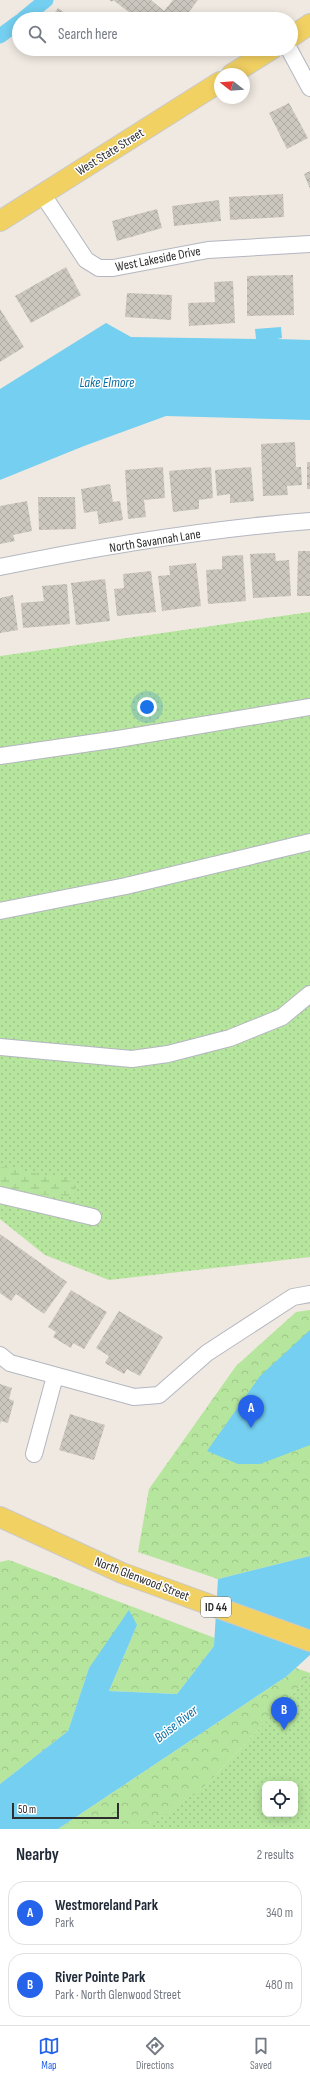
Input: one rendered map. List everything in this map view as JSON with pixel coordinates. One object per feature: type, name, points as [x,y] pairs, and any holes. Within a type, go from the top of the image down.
[{"type":"main road","points":[[298,32],[310,24]]},
{"type":"main road","points":[[242,68],[261,56]]},
{"type":"main road","name":"West State Street","points":[[0,221],[214,86]]},
{"type":"main road","name":"North Glenwood Street","points":[[0,1517],[122,1573],[310,1641]]},
{"type":"street","points":[[293,56],[310,88]]},
{"type":"street","name":"West Lakeside Drive","points":[[43,195],[86,260],[99,268],[113,268],[208,250],[310,244]]},
{"type":"street","name":"North Savannah Lane","points":[[0,567],[241,527],[310,521]]},
{"type":"street","points":[[0,756],[118,740],[310,708]]},
{"type":"street","points":[[0,910],[126,886],[310,842]]},
{"type":"street","points":[[0,1047],[132,1059],[168,1054],[230,1038],[282,1017],[310,994]]},
{"type":"street","points":[[0,1195],[93,1217]]},
{"type":"street","points":[[0,1355],[10,1363],[134,1398],[159,1394],[207,1353],[293,1297],[310,1294]]},
{"type":"street","points":[[34,1454],[55,1376]]},
{"type":"green space","points":[[310,612],[310,1257],[109,1280],[45,1255],[0,1219],[0,656]]},
{"type":"green space","points":[[0,1167],[14,1168],[37,1174],[63,1176],[76,1186],[74,1196],[27,1194],[0,1189]]},
{"type":"green space","points":[[310,1310],[310,1556],[218,1579],[138,1552],[149,1489],[236,1366],[296,1312]]},
{"type":"green space","points":[[9,1560],[215,1638],[214,1646],[177,1694],[109,1691],[137,1625],[89,1668],[68,1731],[0,1784],[0,1562]]},
{"type":"green space","points":[[296,1668],[310,1673],[310,1675],[206,1785],[146,1829],[58,1829],[287,1676]]},
{"type":"green space","points":[[310,1675],[310,1829],[145,1829],[206,1785]]},
{"type":"water","name":"Lake Elmore","points":[[106,323],[131,337],[256,339],[255,329],[281,327],[282,338],[277,339],[310,340],[310,420],[166,416],[84,446],[0,480],[0,389]]},
{"type":"water","points":[[310,1330],[310,1445],[260,1464],[238,1464],[207,1451],[260,1376]]},
{"type":"water","name":"Boise River","points":[[310,1556],[310,1655],[287,1676],[58,1829],[0,1829],[0,1784],[68,1731],[89,1668],[129,1610],[137,1625],[109,1691],[177,1694],[214,1646],[218,1579]]},
{"type":"building","points":[[113,0],[151,0],[164,11],[173,0],[198,0],[189,12],[129,12]]},
{"type":"building","points":[[58,8],[63,12],[55,12]]},
{"type":"building","points":[[289,103],[308,138],[287,149],[269,113]]},
{"type":"building","points":[[310,171],[310,189],[304,174]]},
{"type":"building","points":[[283,194],[284,217],[230,220],[229,197]]},
{"type":"building","points":[[219,200],[221,221],[174,226],[172,206]]},
{"type":"building","points":[[157,209],[162,228],[117,241],[112,221]]},
{"type":"building","points":[[66,267],[81,295],[31,323],[15,296]]},
{"type":"building","points":[[293,275],[294,315],[247,316],[247,276]]},
{"type":"building","points":[[233,281],[235,323],[189,326],[188,303],[215,302],[214,282]]},
{"type":"building","points":[[127,293],[172,295],[171,320],[125,317]]},
{"type":"building","points":[[0,309],[24,347],[0,362]]},
{"type":"building","points":[[295,442],[296,467],[301,467],[302,485],[287,486],[288,495],[263,496],[261,444]]},
{"type":"building","points":[[307,462],[310,462],[310,489],[307,489]]},
{"type":"building","points":[[163,467],[165,498],[144,500],[146,517],[128,519],[125,470]]},
{"type":"building","points":[[211,467],[213,498],[199,500],[199,509],[173,512],[169,471]]},
{"type":"building","points":[[251,467],[254,501],[230,503],[230,494],[217,496],[215,470]]},
{"type":"building","points":[[110,484],[113,502],[120,501],[123,520],[99,524],[97,511],[84,513],[81,489]]},
{"type":"building","points":[[38,497],[75,497],[76,529],[39,530]]},
{"type":"building","points":[[27,501],[32,531],[13,535],[15,541],[0,544],[0,506]]},
{"type":"building","points":[[298,551],[310,551],[310,596],[297,596]]},
{"type":"building","points":[[275,553],[276,561],[289,560],[291,596],[253,598],[250,554]]},
{"type":"building","points":[[243,555],[246,601],[208,604],[206,570],[222,569],[222,556]]},
{"type":"building","points":[[196,563],[201,606],[162,611],[158,576],[170,575],[169,566]]},
{"type":"building","points":[[151,571],[156,612],[117,616],[114,589],[124,588],[123,574]]},
{"type":"building","points":[[105,579],[110,621],[76,625],[71,583]]},
{"type":"building","points":[[67,584],[70,624],[23,628],[21,603],[44,601],[42,586]]},
{"type":"building","points":[[13,595],[18,630],[0,633],[0,598]]},
{"type":"building","points":[[0,1234],[67,1282],[44,1314],[16,1294],[11,1301],[0,1293]]},
{"type":"building","points":[[71,1290],[107,1312],[84,1349],[73,1343],[71,1348],[53,1337],[56,1332],[48,1327]]},
{"type":"building","points":[[119,1311],[163,1337],[140,1376],[127,1369],[124,1374],[105,1363],[109,1356],[96,1348]]},
{"type":"building","points":[[0,1384],[12,1388],[9,1399],[14,1401],[8,1423],[1,1421],[0,1424]]},
{"type":"building","points":[[70,1414],[105,1425],[94,1460],[59,1450]]},
{"type":"waterway","points":[[31,12],[46,0]]},
{"type":"waterway","points":[[0,36],[12,27]]},
{"type":"place","name":"Westmoreland Park","points":[[251,1428]]},
{"type":"place","name":"River Pointe Park","points":[[284,1730]]}]
